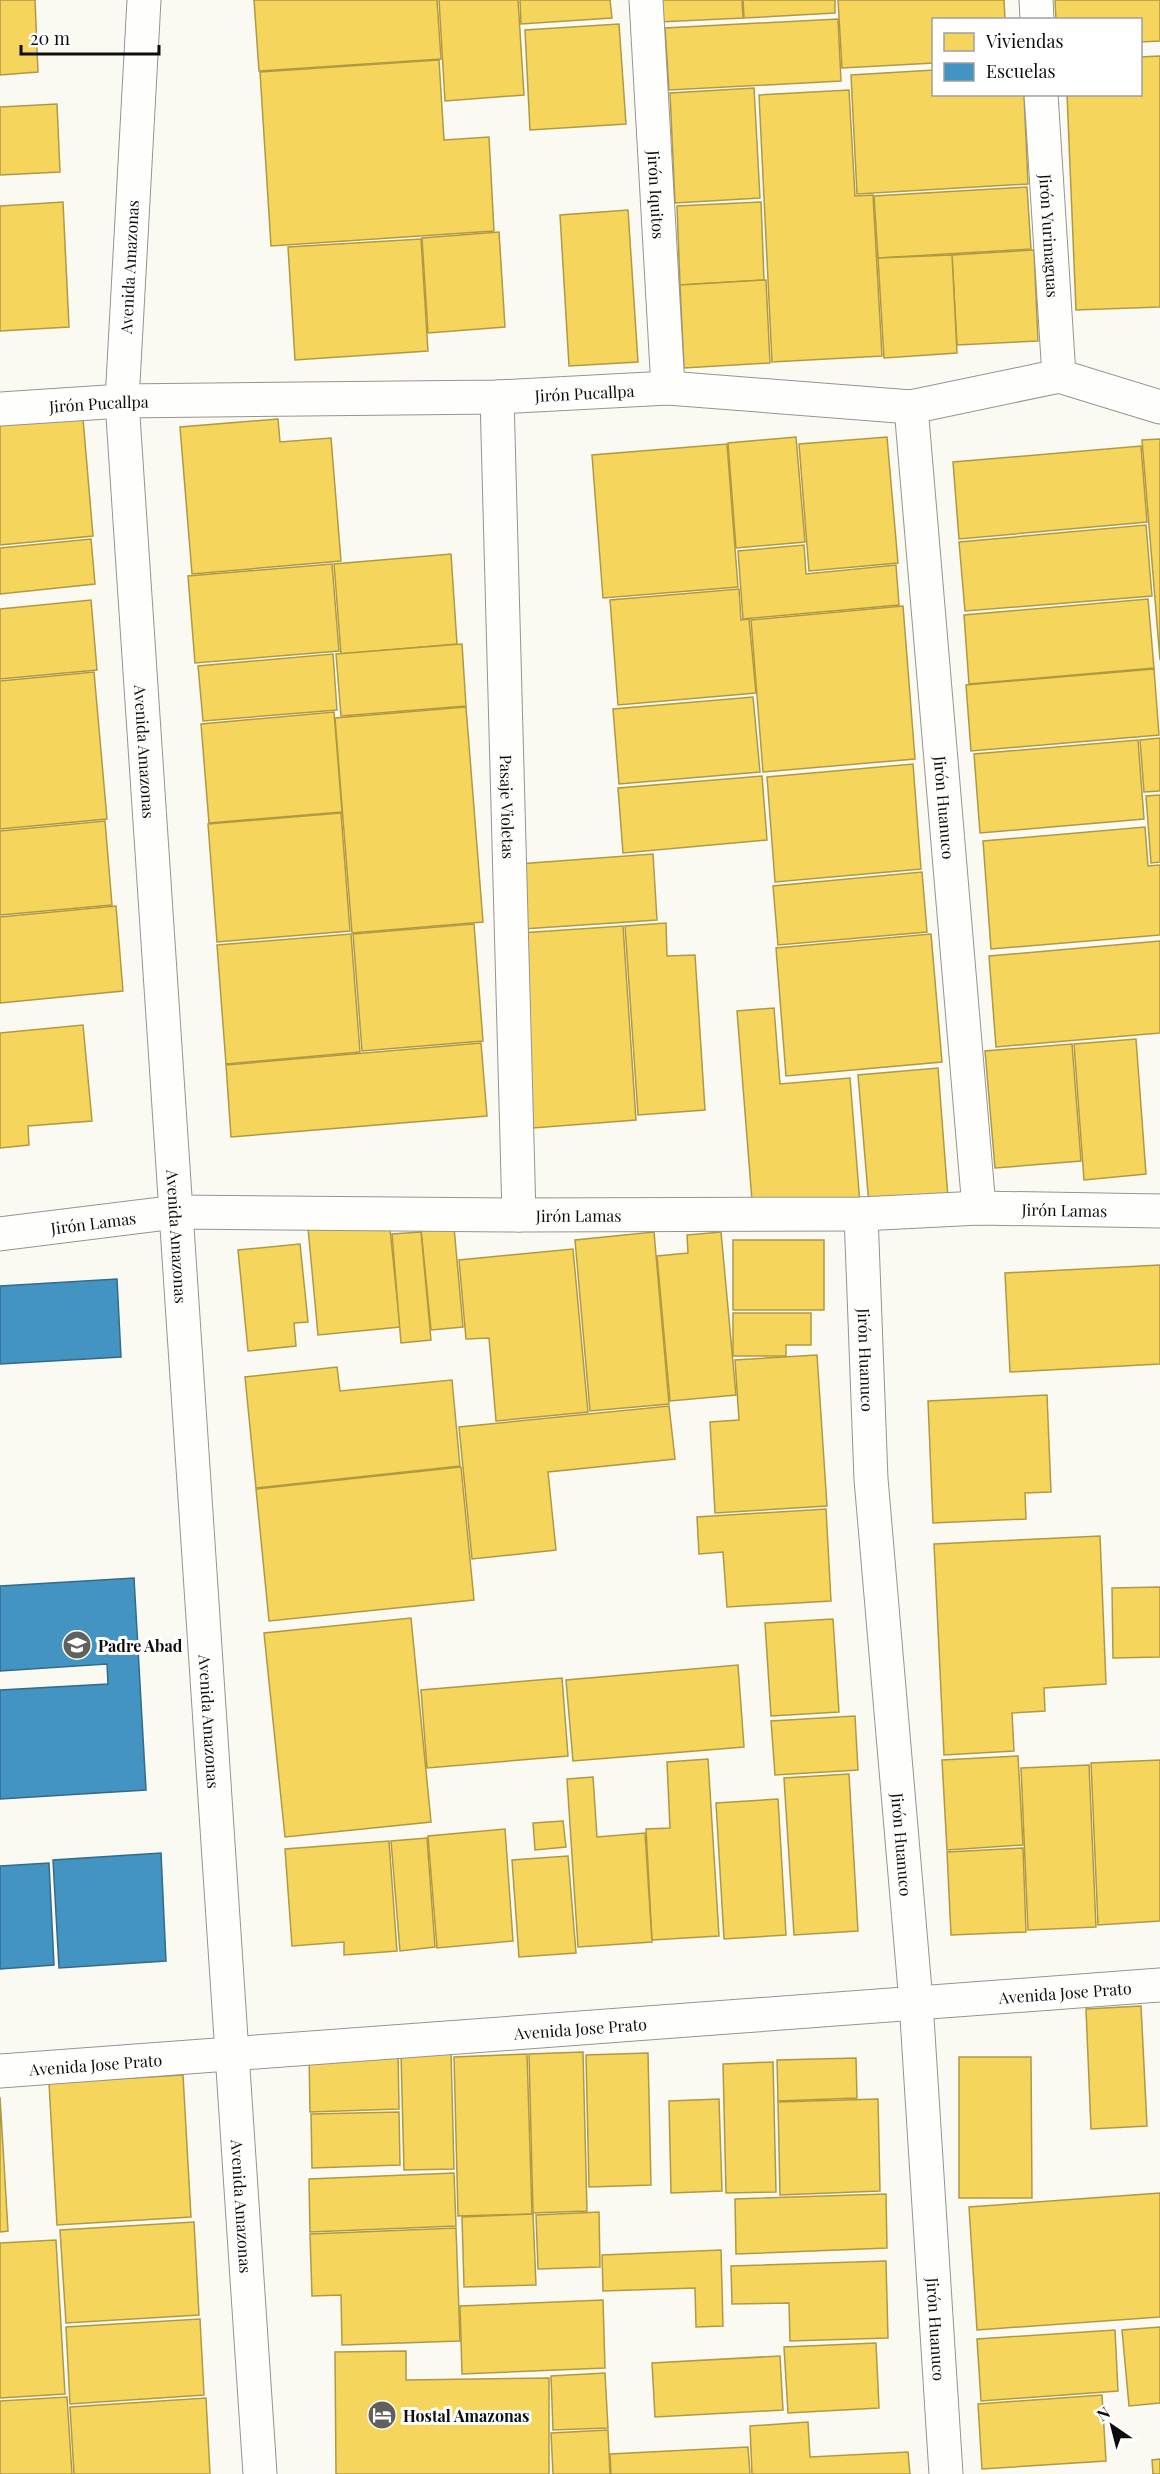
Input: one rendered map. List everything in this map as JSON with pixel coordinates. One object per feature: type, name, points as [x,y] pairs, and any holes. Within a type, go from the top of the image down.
[{"type":"street","name":"Avenida Amazonas","points":[[144,0],[122,401],[260,2474]]},
{"type":"street","name":"Jirón Iquitos","points":[[646,0],[668,388]]},
{"type":"street","points":[[1036,0],[1037,18]]},
{"type":"street","name":"Jirón Yurimaguas","points":[[1041,96],[1059,376]]},
{"type":"street","name":"Jirón Pucallpa","points":[[0,409],[122,401],[497,397],[668,388],[911,407],[1059,376],[1160,407]]},
{"type":"street","name":"Pasaje Violetas","points":[[497,397],[519,1215]]},
{"type":"street","name":"Jirón Huanuco","points":[[911,407],[980,1208]]},
{"type":"street","name":"Jirón Lamas","points":[[0,1234],[176,1212],[519,1215],[861,1214],[980,1208],[1160,1211]]},
{"type":"street","name":"Jirón Huanuco","points":[[861,1214],[871,1479],[916,2002],[946,2474]]},
{"type":"street","name":"Avenida Jose Prato","points":[[0,2071],[916,2002],[1154,1988]]},
{"type":"building: Viviendas","points":[[0,0],[35,0],[38,72],[0,75]]},
{"type":"building: Viviendas","points":[[254,0],[437,0],[441,59],[259,71]]},
{"type":"building: Viviendas","points":[[439,0],[518,0],[524,95],[445,101]]},
{"type":"building: Viviendas","points":[[520,0],[610,0],[612,18],[521,24]]},
{"type":"building: Viviendas","points":[[658,0],[742,0],[743,18],[659,22]]},
{"type":"building: Viviendas","points":[[743,0],[835,0],[835,13],[744,18]]},
{"type":"building: Viviendas","points":[[838,0],[1004,0],[1005,18],[932,18],[932,63],[842,68]]},
{"type":"building: Viviendas","points":[[1055,0],[1160,0],[1160,41],[1142,42],[1142,18],[1056,18]]},
{"type":"building: Viviendas","points":[[838,19],[841,81],[669,90],[665,28]]},
{"type":"building: Viviendas","points":[[619,24],[626,124],[530,130],[525,30]]},
{"type":"building: Viviendas","points":[[1160,56],[1160,307],[1076,310],[1067,96],[1142,96],[1142,57]]},
{"type":"building: Viviendas","points":[[439,60],[444,140],[489,137],[494,231],[271,246],[260,72]]},
{"type":"building: Viviendas","points":[[932,70],[932,96],[1024,96],[1028,184],[857,194],[851,75]]},
{"type":"building: Viviendas","points":[[754,88],[760,198],[675,203],[670,93]]},
{"type":"building: Viviendas","points":[[849,90],[855,196],[873,195],[882,356],[772,362],[759,95]]},
{"type":"building: Viviendas","points":[[57,104],[60,172],[0,175],[0,107]]},
{"type":"building: Viviendas","points":[[1027,187],[1031,249],[878,258],[874,196]]},
{"type":"building: Viviendas","points":[[63,202],[69,327],[0,331],[0,206]]},
{"type":"building: Viviendas","points":[[761,202],[764,280],[680,285],[677,206]]},
{"type":"building: Viviendas","points":[[628,210],[638,362],[569,366],[560,215]]},
{"type":"building: Viviendas","points":[[499,232],[505,327],[428,333],[422,238]]},
{"type":"building: Viviendas","points":[[421,239],[428,351],[295,360],[288,247]]},
{"type":"building: Viviendas","points":[[1034,250],[1038,341],[957,345],[952,255]]},
{"type":"building: Viviendas","points":[[952,255],[957,353],[884,358],[878,258]]},
{"type":"building: Viviendas","points":[[766,280],[770,363],[684,368],[680,285]]},
{"type":"building: Viviendas","points":[[82,407],[93,536],[0,545],[0,414]]},
{"type":"building: Viviendas","points":[[278,419],[280,442],[331,438],[341,561],[192,574],[180,427]]},
{"type":"building: Viviendas","points":[[796,437],[805,542],[736,548],[728,443]]},
{"type":"building: Viviendas","points":[[887,437],[898,563],[809,571],[799,444]]},
{"type":"building: Viviendas","points":[[1160,439],[1160,660],[1142,440]]},
{"type":"building: Viviendas","points":[[727,444],[738,587],[603,598],[592,455]]},
{"type":"building: Viviendas","points":[[1141,446],[1147,522],[959,539],[953,462]]},
{"type":"building: Viviendas","points":[[1146,525],[1152,596],[965,611],[959,542]]},
{"type":"building: Viviendas","points":[[91,539],[95,584],[0,594],[0,548]]},
{"type":"building: Viviendas","points":[[804,545],[806,574],[896,565],[899,605],[743,619],[738,551]]},
{"type":"building: Viviendas","points":[[451,554],[457,644],[341,654],[334,564]]},
{"type":"building: Viviendas","points":[[332,564],[339,651],[195,663],[188,576]]},
{"type":"building: Viviendas","points":[[739,589],[741,620],[749,619],[756,693],[618,705],[610,600]]},
{"type":"building: Viviendas","points":[[1148,599],[1154,668],[969,684],[964,615]]},
{"type":"building: Viviendas","points":[[91,600],[97,670],[0,679],[0,609]]},
{"type":"building: Viviendas","points":[[903,606],[915,759],[763,772],[751,620]]},
{"type":"building: Viviendas","points":[[462,644],[466,706],[341,716],[336,654]]},
{"type":"building: Viviendas","points":[[333,654],[337,710],[203,721],[198,666]]},
{"type":"building: Viviendas","points":[[1154,669],[1159,735],[971,751],[966,685]]},
{"type":"building: Viviendas","points":[[94,672],[107,819],[0,829],[0,681]]},
{"type":"building: Viviendas","points":[[753,697],[760,772],[619,784],[613,709]]},
{"type":"building: Viviendas","points":[[466,707],[483,922],[352,933],[335,718]]},
{"type":"building: Viviendas","points":[[334,712],[342,812],[209,823],[201,724]]},
{"type":"building: Viviendas","points":[[1160,738],[1160,791],[1144,792],[1140,740]]},
{"type":"building: Viviendas","points":[[1138,740],[1144,819],[980,833],[974,754]]},
{"type":"building: Viviendas","points":[[913,764],[921,869],[775,882],[767,777]]},
{"type":"building: Viviendas","points":[[762,776],[767,840],[623,853],[618,788]]},
{"type":"building: Viviendas","points":[[1160,795],[1160,862],[1151,863],[1146,796]]},
{"type":"building: Viviendas","points":[[341,813],[350,931],[217,942],[208,824]]},
{"type":"building: Viviendas","points":[[105,821],[112,905],[0,915],[0,831]]},
{"type":"building: Viviendas","points":[[1145,827],[1148,866],[1160,865],[1160,935],[991,949],[983,841]]},
{"type":"building: Viviendas","points":[[653,854],[657,920],[523,929],[518,864]]},
{"type":"building: Viviendas","points":[[922,872],[927,932],[778,945],[773,886]]},
{"type":"building: Viviendas","points":[[116,906],[123,991],[0,1003],[0,917]]},
{"type":"building: Viviendas","points":[[666,923],[667,956],[695,955],[705,1110],[638,1115],[625,926]]},
{"type":"building: Viviendas","points":[[474,924],[483,1041],[362,1051],[353,934]]},
{"type":"building: Viviendas","points":[[623,926],[636,1120],[533,1128],[520,933]]},
{"type":"building: Viviendas","points":[[351,934],[360,1052],[226,1064],[217,945]]},
{"type":"building: Viviendas","points":[[931,934],[942,1062],[786,1076],[776,948]]},
{"type":"building: Viviendas","points":[[1160,941],[1160,1033],[996,1047],[989,956]]},
{"type":"building: Viviendas","points":[[774,1008],[780,1084],[850,1078],[860,1204],[753,1213],[737,1011]]},
{"type":"building: Viviendas","points":[[83,1025],[92,1121],[28,1126],[29,1145],[0,1148],[0,1033]]},
{"type":"building: Viviendas","points":[[1136,1039],[1146,1174],[1084,1180],[1074,1044]]},
{"type":"building: Viviendas","points":[[481,1043],[487,1116],[231,1137],[226,1065]]},
{"type":"building: Viviendas","points":[[1072,1044],[1081,1161],[995,1168],[985,1051]]},
{"type":"building: Viviendas","points":[[938,1068],[948,1198],[869,1205],[858,1075]]},
{"type":"building: Viviendas","points":[[453,1216],[463,1327],[431,1330],[420,1219]]},
{"type":"building: Viviendas","points":[[389,1219],[400,1327],[318,1335],[308,1228]]},
{"type":"building: Viviendas","points":[[421,1232],[431,1340],[401,1343],[392,1234]]},
{"type":"building: Viviendas","points":[[654,1232],[669,1404],[590,1411],[575,1240]]},
{"type":"building: Viviendas","points":[[721,1232],[736,1395],[670,1401],[657,1256],[688,1253],[687,1235]]},
{"type":"building: Viviendas","points":[[733,1240],[824,1240],[824,1310],[733,1310]]},
{"type":"building: Viviendas","points":[[300,1244],[308,1322],[294,1323],[296,1346],[248,1351],[238,1250]]},
{"type":"building: Viviendas","points":[[573,1249],[588,1412],[496,1421],[489,1338],[466,1339],[459,1260]]},
{"type":"building: Viviendas","points":[[1160,1265],[1160,1364],[1010,1372],[1005,1273]]},
{"type":"building: Viviendas","points":[[733,1313],[811,1313],[811,1345],[786,1345],[786,1356],[733,1356]]},
{"type":"building: Viviendas","points":[[817,1355],[827,1506],[715,1513],[710,1422],[739,1420],[735,1360]]},
{"type":"building: Viviendas","points":[[337,1367],[340,1391],[452,1380],[460,1466],[256,1488],[245,1377]]},
{"type":"building: Viviendas","points":[[1047,1395],[1051,1492],[1025,1493],[1026,1519],[933,1523],[928,1401]]},
{"type":"building: Viviendas","points":[[669,1406],[675,1459],[548,1472],[556,1550],[472,1559],[459,1427]]},
{"type":"building: Viviendas","points":[[461,1467],[474,1600],[269,1621],[256,1489]]},
{"type":"building: Viviendas","points":[[826,1509],[831,1601],[727,1607],[723,1552],[699,1554],[697,1517]]},
{"type":"building: Viviendas","points":[[1100,1536],[1106,1684],[1044,1688],[1045,1711],[1012,1713],[1014,1751],[944,1755],[934,1544]]},
{"type":"building: Viviendas","points":[[1160,1587],[1160,1657],[1113,1658],[1112,1588]]},
{"type":"building: Viviendas","points":[[411,1618],[431,1822],[285,1837],[264,1633]]},
{"type":"building: Viviendas","points":[[833,1619],[839,1712],[771,1716],[765,1623]]},
{"type":"building: Viviendas","points":[[738,1665],[744,1747],[573,1761],[566,1680]]},
{"type":"building: Viviendas","points":[[562,1678],[568,1756],[427,1768],[421,1690]]},
{"type":"building: Viviendas","points":[[855,1716],[858,1770],[775,1775],[771,1721]]},
{"type":"building: Viviendas","points":[[1018,1756],[1023,1845],[947,1850],[942,1760]]},
{"type":"building: Viviendas","points":[[708,1759],[719,1936],[652,1940],[646,1829],[670,1828],[667,1762]]},
{"type":"building: Viviendas","points":[[1160,1760],[1160,1921],[1098,1925],[1091,1763]]},
{"type":"building: Viviendas","points":[[1089,1765],[1096,1927],[1028,1930],[1021,1768]]},
{"type":"building: Viviendas","points":[[849,1774],[858,1931],[794,1935],[784,1778]]},
{"type":"building: Viviendas","points":[[593,1777],[597,1837],[645,1833],[652,1942],[578,1947],[567,1779]]},
{"type":"building: Viviendas","points":[[778,1799],[786,1935],[724,1939],[716,1803]]},
{"type":"building: Viviendas","points":[[563,1821],[566,1847],[535,1850],[533,1823]]},
{"type":"building: Viviendas","points":[[505,1829],[513,1941],[437,1948],[428,1836]]},
{"type":"building: Viviendas","points":[[427,1838],[435,1947],[400,1951],[391,1841]]},
{"type":"building: Viviendas","points":[[389,1841],[397,1951],[344,1955],[344,1942],[292,1946],[285,1849]]},
{"type":"building: Viviendas","points":[[1023,1848],[1026,1932],[951,1935],[947,1852]]},
{"type":"building: Viviendas","points":[[568,1856],[576,1953],[519,1957],[512,1860]]},
{"type":"building: Viviendas","points":[[1141,2006],[1147,2126],[1091,2129],[1086,2009]]},
{"type":"building: Viviendas","points":[[398,2050],[399,2109],[310,2112],[309,2053]]},
{"type":"building: Viviendas","points":[[451,2052],[454,2169],[404,2170],[401,2054]]},
{"type":"building: Viviendas","points":[[583,2052],[587,2211],[533,2213],[529,2054]]},
{"type":"building: Viviendas","points":[[648,2053],[651,2185],[589,2187],[586,2055]]},
{"type":"building: Viviendas","points":[[527,2054],[532,2214],[458,2216],[454,2057]]},
{"type":"building: Viviendas","points":[[959,2057],[1031,2057],[1032,2198],[959,2198]]},
{"type":"building: Viviendas","points":[[856,2058],[857,2098],[778,2101],[777,2060]]},
{"type":"building: Viviendas","points":[[773,2062],[776,2192],[726,2193],[723,2064]]},
{"type":"building: Viviendas","points":[[183,2075],[191,2217],[57,2225],[49,2083]]},
{"type":"building: Viviendas","points":[[0,2097],[8,2231],[0,2232]]},
{"type":"building: Viviendas","points":[[719,2099],[722,2191],[671,2193],[669,2101]]},
{"type":"building: Viviendas","points":[[878,2099],[880,2191],[780,2195],[778,2102]]},
{"type":"building: Viviendas","points":[[399,2112],[400,2165],[312,2168],[311,2114]]},
{"type":"building: Viviendas","points":[[454,2173],[456,2226],[310,2232],[309,2179]]},
{"type":"building: Viviendas","points":[[1160,2193],[1160,2317],[977,2330],[969,2207]]},
{"type":"building: Viviendas","points":[[886,2194],[887,2248],[736,2254],[735,2199]]},
{"type":"building: Viviendas","points":[[599,2212],[600,2267],[538,2269],[536,2215]]},
{"type":"building: Viviendas","points":[[533,2214],[536,2285],[464,2287],[462,2217]]},
{"type":"building: Viviendas","points":[[194,2222],[199,2315],[66,2323],[60,2230]]},
{"type":"building: Viviendas","points":[[456,2228],[460,2341],[342,2345],[341,2295],[312,2296],[310,2234]]},
{"type":"building: Viviendas","points":[[56,2240],[65,2394],[0,2398],[0,2243]]},
{"type":"building: Viviendas","points":[[721,2250],[723,2326],[696,2327],[695,2288],[603,2291],[602,2255]]},
{"type":"building: Viviendas","points":[[886,2261],[888,2338],[790,2341],[789,2303],[732,2304],[731,2266]]},
{"type":"building: Viviendas","points":[[603,2300],[605,2368],[462,2374],[460,2306]]},
{"type":"building: Viviendas","points":[[200,2319],[204,2395],[70,2404],[66,2327]]},
{"type":"building: Viviendas","points":[[1160,2327],[1160,2403],[1129,2406],[1122,2330]]},
{"type":"building: Viviendas","points":[[1115,2330],[1118,2391],[981,2401],[977,2339]]},
{"type":"building: Viviendas","points":[[876,2343],[879,2408],[788,2413],[784,2347]]},
{"type":"building: Viviendas","points":[[406,2351],[406,2380],[549,2378],[549,2474],[336,2474],[335,2352]]},
{"type":"building: Viviendas","points":[[780,2356],[783,2410],[655,2417],[652,2363]]},
{"type":"building: Viviendas","points":[[605,2373],[608,2428],[553,2430],[551,2376]]},
{"type":"building: Viviendas","points":[[1102,2395],[1106,2461],[982,2469],[978,2404]]},
{"type":"building: Viviendas","points":[[67,2397],[72,2474],[0,2474],[0,2401]]},
{"type":"building: Viviendas","points":[[206,2398],[210,2474],[74,2474],[70,2407]]},
{"type":"building: Viviendas","points":[[808,2422],[810,2457],[908,2452],[910,2474],[752,2474],[750,2426]]},
{"type":"building: Viviendas","points":[[608,2430],[610,2474],[553,2474],[551,2433]]},
{"type":"building: Viviendas","points":[[748,2447],[750,2474],[611,2474],[610,2454]]},
{"type":"building: Viviendas","points":[[1160,2459],[1160,2474],[1153,2474],[1152,2460]]},
{"type":"building: Escuelas","points":[[117,1279],[121,1357],[0,1364],[0,1286]]},
{"type":"building: Escuelas","points":[[134,1578],[146,1790],[0,1799],[0,1690],[108,1684],[107,1664],[0,1671],[0,1586]]},
{"type":"building: Escuelas","points":[[161,1853],[166,1961],[59,1968],[53,1860]]},
{"type":"building: Escuelas","points":[[49,1863],[54,1965],[0,1969],[0,1866]]},
{"type":"place","name":"Padre Abad","points":[[77,1645]]},
{"type":"place","name":"Hostal Amazonas","points":[[382,2415]]}]
